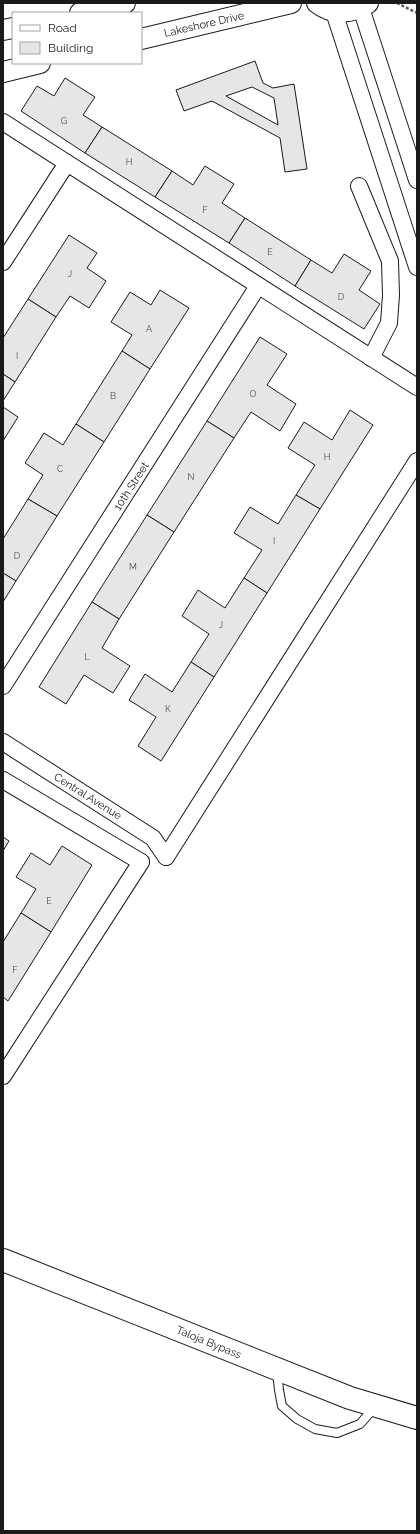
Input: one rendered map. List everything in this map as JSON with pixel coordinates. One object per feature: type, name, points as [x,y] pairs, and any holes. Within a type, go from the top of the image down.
[{"type":"main road","name":"Taloja Bypass","points":[[3,1260],[350,1398],[417,1418]]},
{"type":"street","points":[[84,12],[125,3]]},
{"type":"street","name":"Lakeshore Drive","points":[[142,39],[291,3]]},
{"type":"street","points":[[317,3],[321,7],[334,12],[348,12],[365,5],[417,180]]},
{"type":"street","points":[[334,12],[417,267]]},
{"type":"street","points":[[3,72],[36,64]]},
{"type":"street","points":[[3,122],[417,387]]},
{"type":"street","points":[[3,262],[67,163]]},
{"type":"street","points":[[359,186],[390,261],[391,295],[389,323],[371,358]]},
{"type":"street","name":"10th Street","points":[[3,686],[258,286]]},
{"type":"street","points":[[3,780],[141,862],[166,857],[417,461]]},
{"type":"street","name":"Central Avenue","points":[[3,742],[153,838],[166,857]]},
{"type":"street","points":[[3,1076],[141,862]]},
{"type":"lane","points":[[277,1369],[282,1406],[297,1419],[315,1429],[337,1433],[360,1424],[376,1406]]},
{"type":"path","points":[[397,3],[417,13]]},
{"type":"building","points":[[255,61],[263,83],[273,88],[294,84],[307,169],[285,172],[280,138],[212,101],[184,111],[176,90]],"holes":[[[252,87],[274,98],[278,125],[226,96]]]},
{"type":"building","points":[[65,78],[95,97],[83,115],[102,127],[85,153],[21,111],[37,86],[54,96]]},
{"type":"building","points":[[102,127],[172,171],[155,197],[85,153]]},
{"type":"building","points":[[205,166],[234,184],[222,203],[245,218],[229,243],[155,197],[172,171],[193,185]]},
{"type":"building","points":[[245,218],[311,260],[295,286],[229,243]]},
{"type":"building","points":[[69,235],[97,253],[87,268],[106,281],[89,308],[70,296],[56,317],[28,299]]},
{"type":"building","points":[[344,254],[371,271],[359,290],[380,304],[364,329],[295,286],[311,260],[332,273]]},
{"type":"building","points":[[160,290],[189,308],[150,369],[122,351],[132,335],[111,322],[130,292],[151,305]]},
{"type":"building","points":[[28,299],[56,317],[15,382],[3,374],[3,338]]},
{"type":"building","points":[[260,337],[287,354],[267,385],[296,404],[280,431],[251,412],[234,438],[207,421]]},
{"type":"building","points":[[122,351],[150,369],[104,442],[76,424]]},
{"type":"building","points":[[3,374],[15,382],[3,401]]},
{"type":"building","points":[[3,407],[18,417],[3,441]]},
{"type":"building","points":[[350,410],[373,425],[320,509],[296,495],[315,465],[288,448],[304,422],[332,440]]},
{"type":"building","points":[[207,421],[234,438],[174,532],[147,515]]},
{"type":"building","points":[[76,424],[104,442],[57,516],[28,499],[43,475],[25,463],[44,433],[63,445]]},
{"type":"building","points":[[296,495],[320,509],[267,593],[244,578],[262,550],[234,533],[250,507],[278,524]]},
{"type":"building","points":[[28,499],[57,516],[16,581],[3,573],[3,539]]},
{"type":"building","points":[[147,515],[174,532],[119,619],[92,602]]},
{"type":"building","points":[[3,573],[16,581],[3,602]]},
{"type":"building","points":[[244,578],[267,593],[214,677],[191,662],[209,634],[182,616],[198,590],[225,608]]},
{"type":"building","points":[[92,602],[119,619],[102,648],[130,666],[113,693],[84,675],[66,704],[39,687]]},
{"type":"building","points":[[191,662],[214,677],[161,761],[138,746],[156,717],[129,700],[145,674],[172,692]]},
{"type":"building","points":[[3,837],[9,841],[3,851]]},
{"type":"building","points":[[62,846],[92,865],[51,932],[21,913],[36,889],[16,877],[31,853],[50,865]]},
{"type":"building","points":[[21,913],[51,932],[8,1001],[3,997],[3,942]]}]
